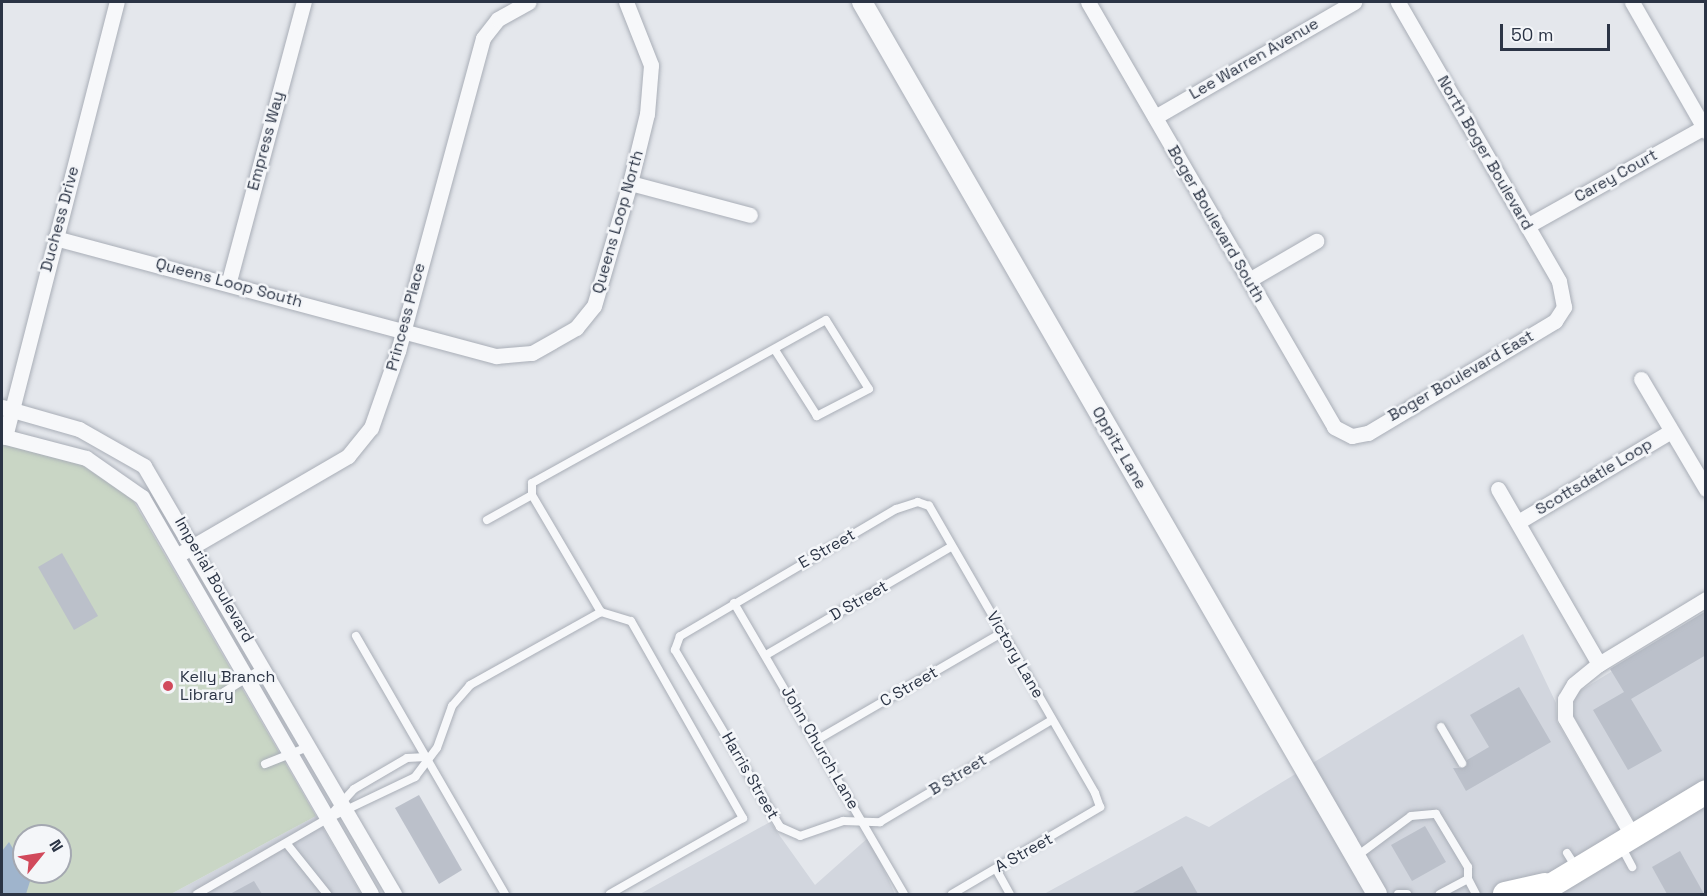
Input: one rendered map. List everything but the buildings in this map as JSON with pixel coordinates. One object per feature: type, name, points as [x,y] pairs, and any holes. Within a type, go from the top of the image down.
[{"type":"main road","points":[[1505,894],[1541,890],[1571,860],[1626,838],[1704,796]]},
{"type":"street","name":"Duchess Drive","points":[[3,436],[6,409],[56,238],[117,2]]},
{"type":"street","name":"Empress Way","points":[[229,281],[304,2]]},
{"type":"street","name":"Princess Place","points":[[178,555],[348,456],[377,416],[483,38],[498,19],[529,2]]},
{"type":"street","name":"Queens Loop North","points":[[402,329],[517,358],[576,328],[594,306],[630,183],[647,114],[651,64],[626,2]]},
{"type":"street","name":"Oppitz Lane","points":[[862,2],[1377,894]]},
{"type":"street","name":"Boger Boulevard South","points":[[1088,2],[1334,427],[1352,436]]},
{"type":"street","name":"Lee Warren Avenue","points":[[1155,117],[1354,2]]},
{"type":"street","name":"North Boger Boulevard","points":[[1398,2],[1559,281],[1564,307]]},
{"type":"street","points":[[1632,2],[1705,128]]},
{"type":"street","name":"Carey Court","points":[[1527,226],[1705,128]]},
{"type":"street","points":[[630,183],[750,215]]},
{"type":"street","name":"Queens Loop South","points":[[56,238],[229,281],[402,329]]},
{"type":"street","points":[[1249,280],[1316,242]]},
{"type":"street","name":"Boger Boulevard East","points":[[1352,436],[1368,433],[1555,321],[1564,307]]},
{"type":"street","points":[[1641,379],[1706,489]]},
{"type":"street","name":"Imperial Boulevard","points":[[6,409],[79,429],[122,449],[149,473],[195,546],[394,894]]},
{"type":"street","name":"Scottsdatle Loop","points":[[1518,522],[1671,431]]},
{"type":"street","name":"Imperial Boulevard","points":[[3,436],[86,458],[120,477],[149,506],[371,894]]},
{"type":"street","points":[[1498,489],[1599,664]]},
{"type":"street","points":[[1626,838],[1565,718],[1568,691],[1599,664],[1706,599]]},
{"type":"lane","points":[[610,894],[743,818],[631,621],[601,612],[532,495],[532,483],[826,320],[869,389],[817,416],[775,350]]},
{"type":"lane","points":[[487,520],[532,495]]},
{"type":"lane","name":"Victory Lane","points":[[922,503],[929,506],[1095,793],[1096,812]]},
{"type":"lane","name":"E Street","points":[[675,650],[690,627],[896,508],[922,503]]},
{"type":"lane","name":"D Street","points":[[766,656],[951,547]]},
{"type":"lane","name":"John Church Lane","points":[[734,603],[904,894]]},
{"type":"lane","points":[[327,819],[344,807],[415,777],[426,757],[437,748],[452,706],[470,685],[601,612]]},
{"type":"lane","name":"C Street","points":[[815,741],[1001,633]]},
{"type":"lane","points":[[356,636],[505,894]]},
{"type":"lane","name":"Harris Street","points":[[675,650],[780,827],[800,836],[843,821],[861,822]]},
{"type":"lane","points":[[224,692],[264,667]]},
{"type":"lane","name":"B Street","points":[[861,822],[880,822],[1052,720]]},
{"type":"lane","points":[[1441,727],[1462,763]]},
{"type":"lane","points":[[265,764],[292,756],[308,747]]},
{"type":"lane","points":[[197,894],[327,819],[407,758],[426,757]]},
{"type":"lane","points":[[1355,857],[1424,811],[1444,821],[1467,862],[1468,879],[1476,894]]},
{"type":"lane","name":"A Street","points":[[952,894],[1096,812]]},
{"type":"lane","points":[[1626,838],[1632,867]]},
{"type":"lane","points":[[287,844],[327,894]]},
{"type":"lane","points":[[996,869],[1010,894]]},
{"type":"lane","points":[[1440,894],[1468,879]]},
{"type":"lane","points":[[1398,894],[1407,894]]},
{"type":"shaded area","points":[[1705,614],[1705,784],[1636,824],[1573,715],[1575,694]]},
{"type":"shaded area","points":[[1523,634],[1556,703],[1557,722],[1621,832],[1547,876],[1490,894],[1387,894],[1311,764]]},
{"type":"shaded area","points":[[1297,773],[1367,894],[1044,894],[1186,816],[1209,827]]},
{"type":"shaded area","points":[[1705,801],[1705,894],[1547,894]]},
{"type":"shaded area","points":[[316,816],[361,894],[171,894]]},
{"type":"shaded area","points":[[770,822],[815,885],[869,837],[895,894],[640,894]]},
{"type":"green space","points":[[2,444],[82,465],[133,500],[316,816],[171,894],[2,894]]},
{"type":"water","points":[[9,842],[12,847],[12,884],[29,884],[26,894],[2,894],[2,851]]},
{"type":"place","name":"Kelly Branch Library","points":[[168,686]]}]
